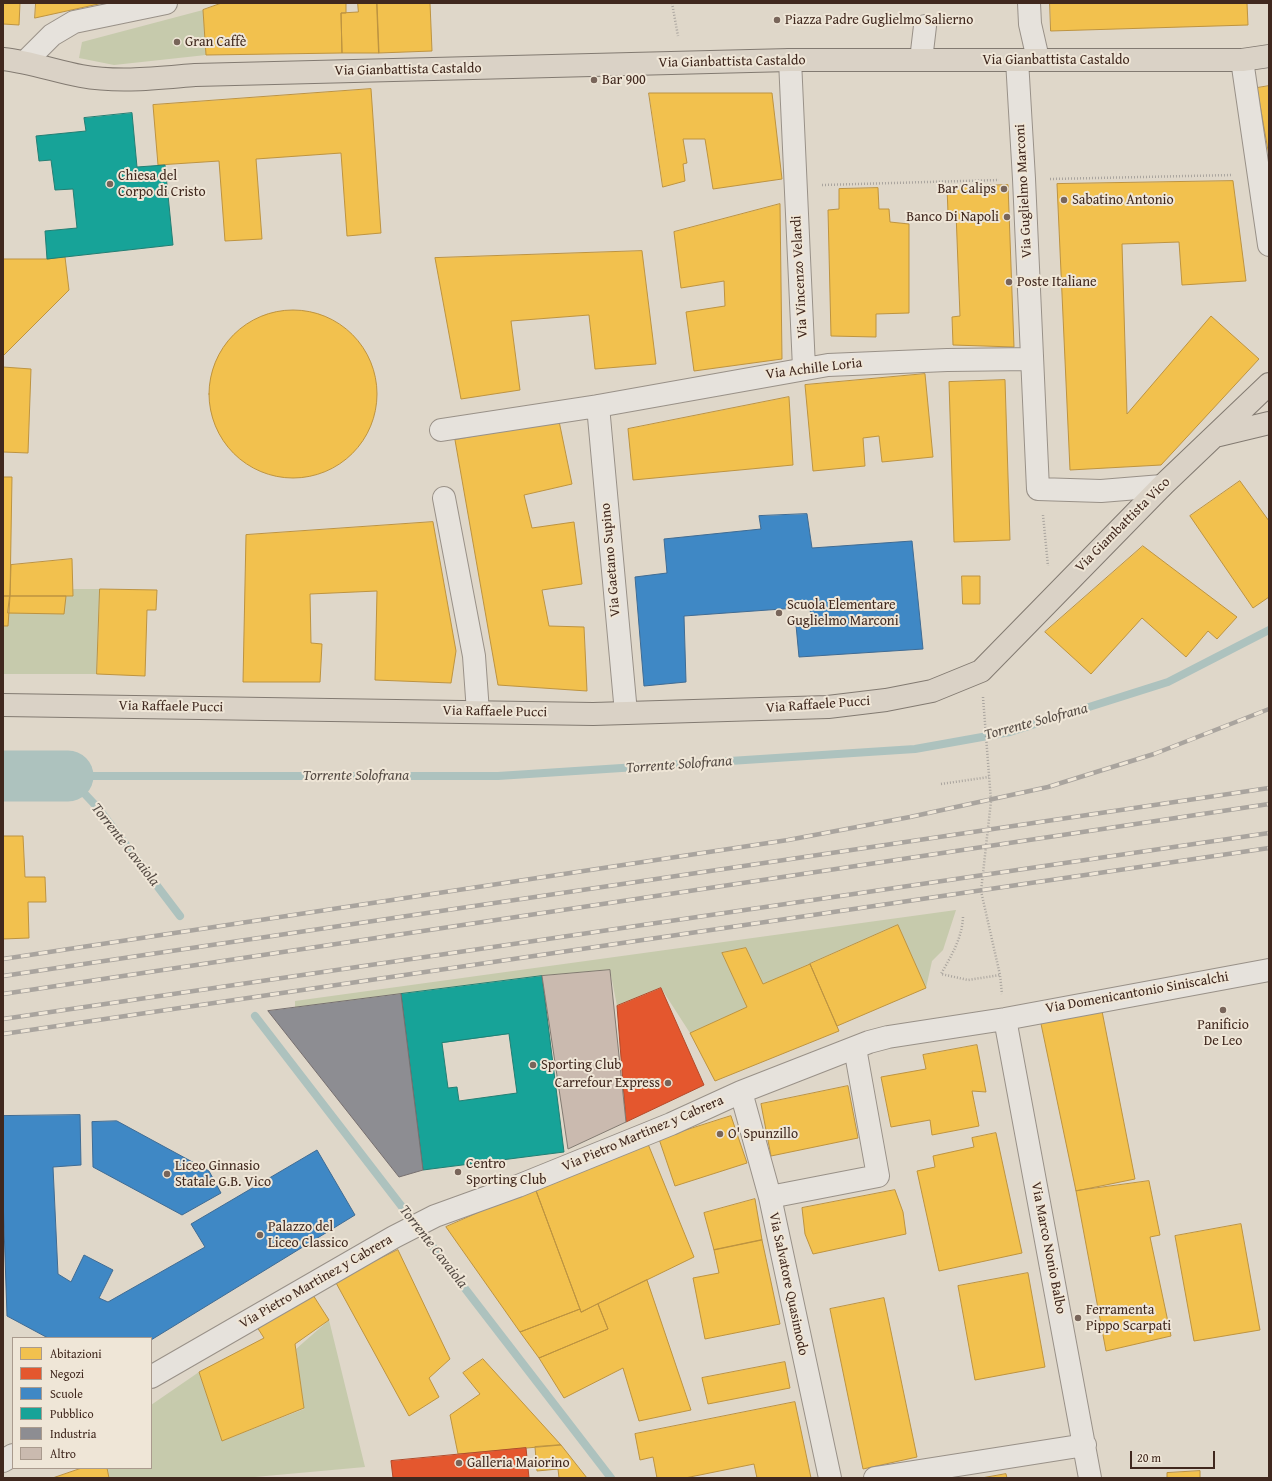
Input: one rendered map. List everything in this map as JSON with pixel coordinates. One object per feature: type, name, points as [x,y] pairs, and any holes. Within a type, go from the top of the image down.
[{"type":"main road","name":"Via Gianbattista Castaldo","points":[[3,59],[26,62],[83,76],[139,80],[195,75],[790,60],[1242,60],[1269,56]]},
{"type":"main road","name":"Via Giambattista Vico","points":[[981,671],[1012,641],[1051,597],[1162,486],[1269,384]]},
{"type":"main road","points":[[1215,436],[1269,423]]},
{"type":"main road","name":"Via Raffaele Pucci","points":[[3,705],[626,713],[828,707],[886,700],[932,692],[981,671]]},
{"type":"street","points":[[26,62],[52,35],[74,22],[166,3]]},
{"type":"street","name":"Via Guglielmo Marconi","points":[[1029,3],[1030,24],[1028,60],[1032,359],[1038,489]]},
{"type":"street","points":[[921,60],[925,26]]},
{"type":"street","name":"Via Vincenzo Velardi","points":[[790,60],[804,368]]},
{"type":"street","points":[[1242,60],[1269,245]]},
{"type":"street","name":"Via Achille Loria","points":[[441,430],[598,406],[804,368],[856,363],[1032,359]]},
{"type":"street","name":"Via Gaetano Supino","points":[[598,406],[626,713]]},
{"type":"street","points":[[1038,489],[1108,490],[1162,486]]},
{"type":"street","points":[[444,498],[474,656],[478,712]]},
{"type":"street","name":"Via Domenicantonio Siniscalchi","points":[[1005,1019],[1269,970]]},
{"type":"street","name":"Via Pietro Martinez y Cabrera","points":[[152,1376],[394,1237],[435,1216],[525,1183],[671,1124],[741,1092],[855,1048],[888,1037],[1005,1019]]},
{"type":"street","name":"Via Marco Nonio Balbo","points":[[1005,1019],[1086,1445],[1090,1478]]},
{"type":"street","points":[[770,1197],[878,1176],[855,1048]]},
{"type":"street","name":"Via Salvatore Quasimodo","points":[[741,1092],[770,1197],[830,1478]]},
{"type":"street","points":[[875,1478],[1086,1445]]},
{"type":"street","points":[[3,1461],[12,1456]]},
{"type":"path","points":[[672,3],[682,63]]},
{"type":"path","points":[[1038,489],[1042,512],[1051,597]]},
{"type":"path","points":[[963,917],[963,926],[956,948],[941,974],[968,980],[1000,975],[981,891],[991,801],[985,718]]},
{"type":"path","points":[[940,784],[989,777]]},
{"type":"green space","points":[[203,10],[206,55],[114,65],[79,58],[82,42]]},
{"type":"green space","points":[[73,589],[100,589],[97,674],[3,674],[3,626],[8,626],[8,613],[66,596],[73,596]]},
{"type":"green space","points":[[956,910],[943,950],[932,961],[926,988],[898,925],[763,984],[746,948],[722,953],[747,1007],[690,1033],[661,988],[617,1006],[610,970],[542,976],[295,1008],[295,1001]]},
{"type":"green space","points":[[329,1320],[365,1467],[244,1478],[109,1478],[107,1469],[152,1469],[152,1404],[199,1372],[222,1441],[304,1409],[296,1349]]},
{"type":"building: Abitazioni","points":[[3,3],[20,3],[19,25],[3,24]]},
{"type":"building: Abitazioni","points":[[36,3],[103,3],[35,18]]},
{"type":"building: Abitazioni","points":[[222,3],[346,3],[346,13],[341,13],[342,53],[206,55],[203,10]]},
{"type":"building: Abitazioni","points":[[358,3],[377,3],[379,53],[342,53],[341,13],[358,12]]},
{"type":"building: Abitazioni","points":[[377,3],[430,3],[432,51],[379,53]]},
{"type":"building: Abitazioni","points":[[1050,3],[1247,3],[1248,25],[1051,31]]},
{"type":"building: Abitazioni","points":[[1269,86],[1269,156],[1257,88]]},
{"type":"building: Abitazioni","points":[[371,89],[381,233],[347,236],[341,153],[256,159],[262,239],[225,241],[219,161],[158,165],[153,105]]},
{"type":"building: Abitazioni","points":[[649,93],[772,93],[782,179],[713,189],[705,139],[683,139],[687,163],[683,164],[685,181],[663,187]]},
{"type":"building: Abitazioni","points":[[1233,181],[1246,281],[1182,285],[1179,242],[1122,244],[1127,414],[1211,316],[1259,359],[1161,465],[1070,470],[1057,184]]},
{"type":"building: Abitazioni","points":[[1008,185],[1014,347],[953,345],[952,317],[960,316],[956,213],[948,213],[947,187]]},
{"type":"building: Abitazioni","points":[[878,188],[879,209],[889,209],[890,222],[909,224],[909,313],[876,314],[876,337],[831,336],[828,210],[839,209],[839,189]]},
{"type":"building: Abitazioni","points":[[780,204],[782,359],[694,371],[686,312],[725,306],[724,281],[681,288],[674,232]]},
{"type":"building: Abitazioni","points":[[642,251],[656,364],[595,369],[589,315],[511,321],[520,390],[461,399],[435,258]]},
{"type":"building: Abitazioni","points":[[65,257],[69,290],[3,356],[3,259],[47,259]]},
{"type":"building: Abitazioni","points":[[285,310],[301,310],[318,313],[325,316],[340,324],[353,334],[363,347],[374,369],[377,394],[374,419],[363,441],[353,454],[340,464],[318,475],[301,478],[285,478],[268,475],[253,468],[239,459],[228,448],[212,419],[209,402],[209,386],[212,369],[219,354],[228,340],[239,329],[268,313]]},
{"type":"building: Abitazioni","points":[[3,367],[31,369],[28,453],[3,452]]},
{"type":"building: Abitazioni","points":[[925,374],[933,457],[882,462],[879,436],[863,438],[865,466],[813,471],[805,385]]},
{"type":"building: Abitazioni","points":[[1005,380],[1010,540],[954,542],[949,382]]},
{"type":"building: Abitazioni","points":[[789,397],[793,465],[633,480],[628,429]]},
{"type":"building: Abitazioni","points":[[559,421],[572,484],[524,495],[532,528],[574,522],[582,584],[542,590],[549,626],[584,627],[587,691],[498,685],[455,440]]},
{"type":"building: Abitazioni","points":[[3,477],[12,477],[10,596],[3,596]]},
{"type":"building: Abitazioni","points":[[1240,481],[1269,521],[1269,597],[1253,608],[1190,516]]},
{"type":"building: Abitazioni","points":[[433,522],[456,651],[451,683],[375,680],[377,591],[310,594],[311,643],[322,644],[320,682],[243,682],[246,535]]},
{"type":"building: Abitazioni","points":[[1143,546],[1237,617],[1217,639],[1208,631],[1186,657],[1142,618],[1091,674],[1045,632]]},
{"type":"building: Abitazioni","points":[[72,559],[73,596],[10,596],[11,565]]},
{"type":"building: Abitazioni","points":[[962,576],[980,576],[980,604],[963,604]]},
{"type":"building: Abitazioni","points":[[100,589],[157,590],[156,610],[147,610],[145,676],[97,674]]},
{"type":"building: Abitazioni","points":[[3,596],[10,596],[8,626],[3,626]]},
{"type":"building: Abitazioni","points":[[10,596],[66,596],[64,614],[8,613]]},
{"type":"building: Abitazioni","points":[[3,836],[23,836],[25,877],[45,877],[46,902],[28,902],[29,938],[3,939]]},
{"type":"building: Abitazioni","points":[[898,925],[926,988],[837,1026],[810,964]]},
{"type":"building: Abitazioni","points":[[746,948],[763,984],[810,964],[839,1031],[715,1081],[690,1033],[747,1007],[722,953]]},
{"type":"building: Abitazioni","points":[[1101,1006],[1135,1179],[1076,1191],[1040,1019]]},
{"type":"building: Abitazioni","points":[[977,1045],[986,1092],[972,1091],[979,1126],[932,1135],[930,1120],[891,1127],[881,1077],[926,1069],[923,1055]]},
{"type":"building: Abitazioni","points":[[848,1086],[858,1138],[771,1156],[761,1104]]},
{"type":"building: Abitazioni","points":[[731,1116],[747,1163],[675,1186],[659,1139]]},
{"type":"building: Abitazioni","points":[[996,1133],[1022,1253],[939,1271],[917,1171],[935,1167],[933,1156],[974,1147],[972,1138]]},
{"type":"building: Abitazioni","points":[[648,1144],[694,1257],[581,1312],[535,1188]]},
{"type":"building: Abitazioni","points":[[1149,1181],[1160,1235],[1150,1237],[1171,1336],[1106,1351],[1076,1191]]},
{"type":"building: Abitazioni","points":[[535,1188],[580,1309],[520,1332],[446,1227]]},
{"type":"building: Abitazioni","points":[[895,1190],[903,1212],[906,1234],[813,1254],[805,1234],[802,1208]]},
{"type":"building: Abitazioni","points":[[755,1199],[762,1240],[714,1250],[704,1213]]},
{"type":"building: Abitazioni","points":[[1241,1224],[1260,1330],[1194,1341],[1175,1236]]},
{"type":"building: Abitazioni","points":[[762,1240],[780,1324],[705,1339],[693,1278],[719,1273],[714,1250]]},
{"type":"building: Abitazioni","points":[[398,1250],[450,1359],[429,1378],[439,1397],[409,1416],[335,1281]]},
{"type":"building: Abitazioni","points":[[1028,1273],[1045,1367],[975,1380],[958,1286]]},
{"type":"building: Abitazioni","points":[[647,1280],[691,1410],[639,1421],[623,1368],[564,1398],[539,1358],[608,1329],[598,1304]]},
{"type":"building: Abitazioni","points":[[313,1295],[329,1320],[295,1344],[304,1408],[222,1441],[199,1372],[264,1338],[257,1327]]},
{"type":"building: Abitazioni","points":[[884,1298],[917,1457],[863,1469],[830,1309]]},
{"type":"building: Abitazioni","points":[[598,1304],[608,1329],[539,1358],[520,1332],[580,1309],[581,1312]]},
{"type":"building: Abitazioni","points":[[483,1359],[561,1445],[458,1454],[450,1415],[480,1394],[463,1373]]},
{"type":"building: Abitazioni","points":[[785,1362],[790,1388],[708,1404],[702,1378]]},
{"type":"building: Abitazioni","points":[[795,1402],[811,1478],[757,1478],[754,1464],[685,1478],[657,1478],[653,1457],[640,1460],[635,1434]]},
{"type":"building: Abitazioni","points":[[561,1445],[587,1478],[559,1478],[558,1469],[537,1471],[535,1447]]},
{"type":"building: Abitazioni","points":[[79,1469],[107,1469],[109,1478],[53,1478]]},
{"type":"building: Abitazioni","points":[[1200,1471],[1200,1478],[1167,1478],[1167,1473]]},
{"type":"building: Abitazioni","points":[[1006,1474],[1007,1478],[982,1478]]},
{"type":"building: Negozi","points":[[661,988],[704,1085],[626,1122],[617,1006]]},
{"type":"building: Negozi","name":"Galleria Maiorino","points":[[526,1448],[529,1478],[393,1478],[391,1461]]},
{"type":"building: Scuole","points":[[807,514],[812,548],[912,541],[923,649],[799,657],[796,625],[811,623],[810,607],[684,616],[686,682],[644,686],[635,577],[667,573],[664,539],[761,529],[759,516]]},
{"type":"building: Scuole","name":"Palazzo del Liceo Classico","points":[[80,1115],[81,1165],[53,1167],[58,1274],[71,1282],[84,1255],[113,1270],[99,1298],[108,1302],[205,1247],[191,1224],[317,1150],[355,1215],[152,1339],[152,1337],[46,1337],[7,1316],[3,1197],[3,1116]]},
{"type":"building: Scuole","points":[[117,1121],[209,1171],[221,1193],[182,1215],[93,1167],[92,1122]]},
{"type":"building: Pubblico","name":"Chiesa del Corpo di Cristo","points":[[132,113],[137,167],[165,165],[173,245],[47,259],[45,231],[77,228],[73,189],[55,190],[51,160],[39,161],[36,136],[86,131],[84,118]]},
{"type":"building: Pubblico","name":"Sporting Club","points":[[542,976],[564,1152],[423,1170],[401,994]],"holes":[[[509,1034],[517,1093],[459,1101],[457,1087],[448,1088],[442,1043]]]},
{"type":"building: Industria","points":[[401,994],[423,1170],[399,1177],[268,1011]]},
{"type":"building: Altro","points":[[610,970],[626,1122],[568,1149],[542,976]]},
{"type":"waterway","name":"Torrente Solofrana","points":[[68,776],[498,776],[915,749],[1010,732],[1168,682],[1269,630]]},
{"type":"waterway","points":[[3,776],[68,776]]},
{"type":"waterway","name":"Torrente Cavaiola","points":[[68,776],[98,808],[180,916]]},
{"type":"waterway","name":"Torrente Cavaiola","points":[[255,1016],[611,1478]]},
{"type":"railway","points":[[3,959],[788,840],[910,817],[1048,787],[1154,754],[1269,709]]},
{"type":"railway","points":[[3,976],[1269,788]]},
{"type":"railway","points":[[3,994],[1269,804]]},
{"type":"railway","points":[[3,1019],[1269,833]]},
{"type":"railway","points":[[3,1034],[1269,848]]},
{"type":"place","name":"Piazza Padre Guglielmo Salierno","points":[[777,20]]},
{"type":"place","name":"Gran Caffè","points":[[177,42]]},
{"type":"place","name":"Bar 900","points":[[594,80]]},
{"type":"place","name":"Chiesa del Corpo di Cristo","points":[[110,184]]},
{"type":"place","name":"Bar Calips","points":[[1004,189]]},
{"type":"place","name":"Sabatino Antonio","points":[[1064,200]]},
{"type":"place","name":"Banco Di Napoli","points":[[1007,217]]},
{"type":"place","name":"Poste Italiane","points":[[1009,282]]},
{"type":"place","name":"Scuola Elementare Guglielmo Marconi","points":[[779,613]]},
{"type":"place","name":"Panificio De Leo","points":[[1223,1010]]},
{"type":"place","name":"Sporting Club","points":[[533,1065]]},
{"type":"place","name":"Carrefour Express","points":[[668,1083]]},
{"type":"place","name":"O' Spunzillo","points":[[720,1134]]},
{"type":"place","name":"Centro Sporting Club","points":[[458,1172]]},
{"type":"place","name":"Liceo Ginnasio Statale G.B. Vico","points":[[167,1174]]},
{"type":"place","name":"Palazzo del Liceo Classico","points":[[260,1235]]},
{"type":"place","name":"Ferramenta Pippo Scarpati","points":[[1078,1318]]},
{"type":"place","name":"Galleria Maiorino","points":[[459,1463]]}]
